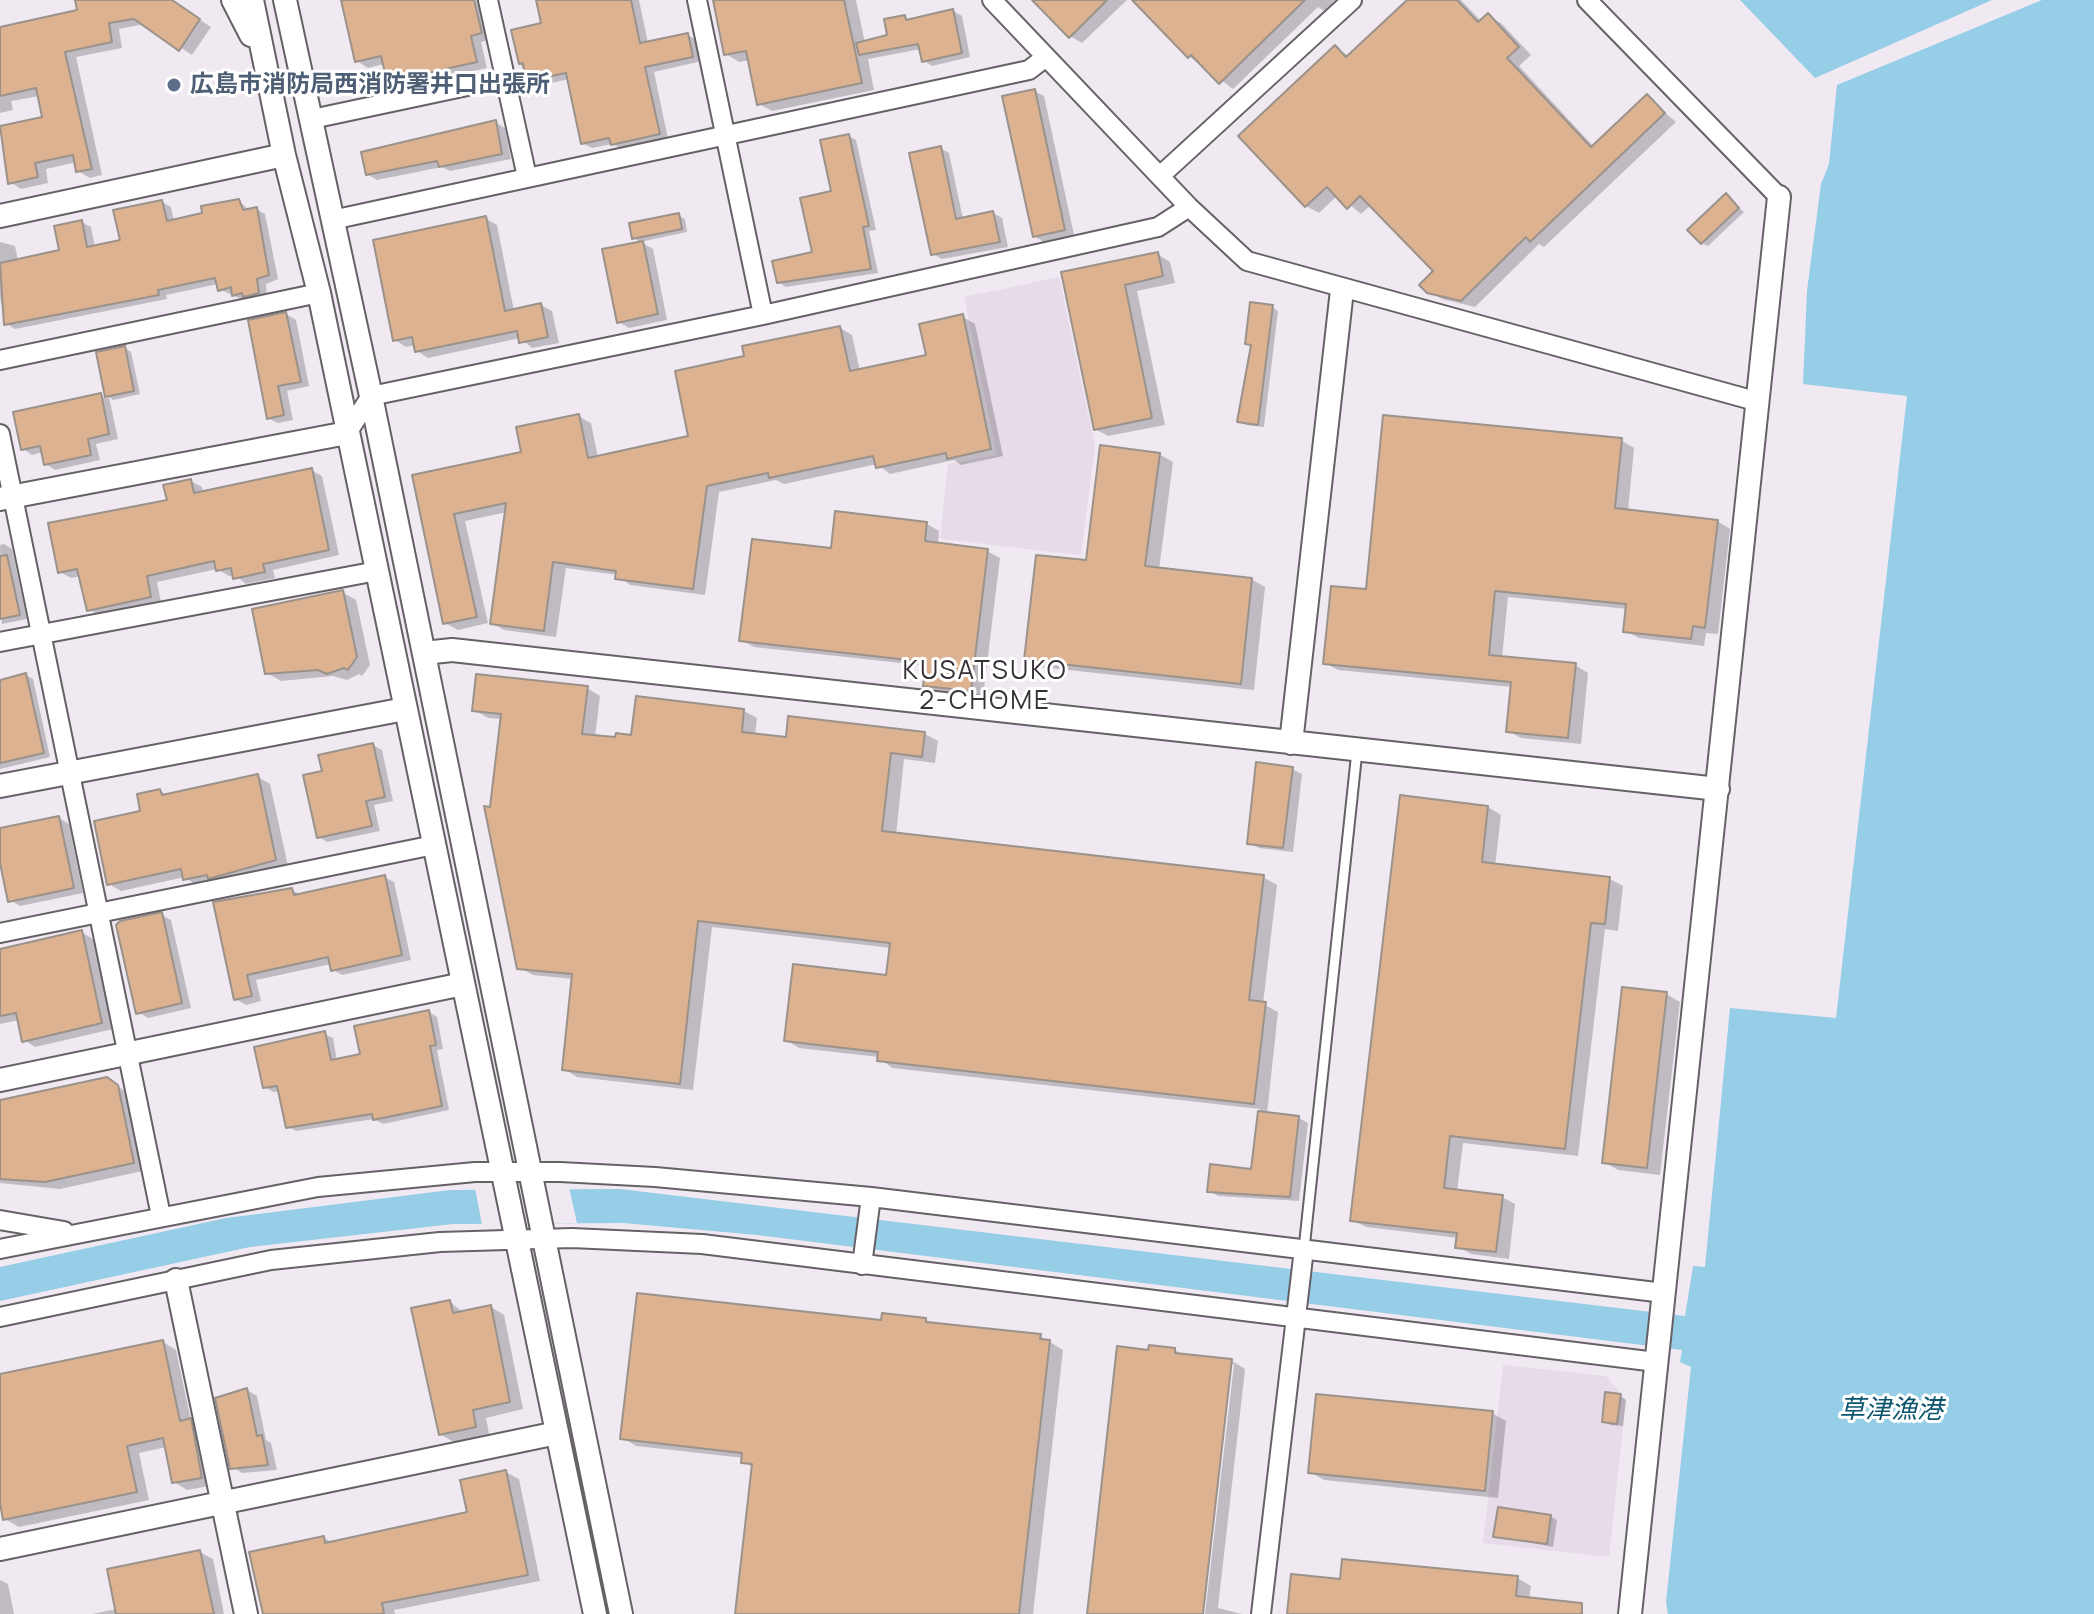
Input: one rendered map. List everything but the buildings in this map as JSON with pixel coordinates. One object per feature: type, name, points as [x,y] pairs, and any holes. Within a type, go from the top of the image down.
[{"type":"street","points":[[233,0],[263,58]]},
{"type":"street","points":[[252,0],[284,155],[319,293],[595,1614]]},
{"type":"street","points":[[285,0],[371,396],[621,1614]]},
{"type":"street","points":[[296,52],[301,0]]},
{"type":"street","points":[[488,0],[527,177]]},
{"type":"street","points":[[697,0],[763,315]]},
{"type":"street","points":[[992,0],[1189,207],[1247,261],[1342,290],[1759,402]]},
{"type":"street","points":[[1160,176],[1352,0]]},
{"type":"street","points":[[1587,0],[1779,197],[1630,1614]]},
{"type":"street","points":[[332,220],[1029,70],[1046,57]]},
{"type":"street","points":[[312,119],[505,78]]},
{"type":"street","points":[[0,216],[284,155]]},
{"type":"street","points":[[7,497],[347,433],[371,396],[763,315],[1158,227],[1189,207]]},
{"type":"street","points":[[1291,743],[1342,290]]},
{"type":"street","points":[[0,360],[319,293]]},
{"type":"street","points":[[0,434],[7,497],[41,633],[161,1216]]},
{"type":"street","points":[[0,642],[377,571]]},
{"type":"street","points":[[424,653],[452,650],[1718,789]]},
{"type":"street","points":[[0,786],[405,709]]},
{"type":"street","points":[[0,933],[434,845]]},
{"type":"street","points":[[0,1080],[463,984]]},
{"type":"street","points":[[0,1249],[318,1187],[655,1177],[1663,1299]]},
{"type":"street","points":[[863,1258],[870,1204]]},
{"type":"street","points":[[0,1220],[75,1233]]},
{"type":"street","points":[[0,1317],[271,1260],[542,1231],[863,1258],[1657,1358]]},
{"type":"street","points":[[1261,1614],[1303,1256]]},
{"type":"street","points":[[176,1280],[246,1614]]},
{"type":"street","points":[[0,1549],[557,1433]]},
{"type":"lane","points":[[1303,1256],[1358,749]]},
{"type":"shaded area","points":[[1059,277],[1095,446],[1081,555],[940,539],[948,464],[997,455],[964,297]]},
{"type":"shaded area","points":[[1503,1365],[1606,1376],[1626,1400],[1609,1557],[1483,1543]]},
{"type":"water","points":[[1740,0],[1992,0],[1815,78]]},
{"type":"water","name":"草津漁港","points":[[2042,0],[2094,0],[2094,1614],[1668,1614],[1666,1602],[1691,1367],[1680,1362],[1682,1350],[757,1235],[623,1223],[453,1224],[250,1247],[0,1301],[0,1267],[226,1218],[450,1190],[620,1189],[1685,1316],[1693,1266],[1705,1267],[1730,1008],[1836,1018],[1907,396],[1803,384],[1807,291],[1821,184],[1829,164],[1837,85]]},
{"type":"pier","points":[[569,1187],[577,1223],[482,1225],[475,1188]]},
{"type":"place","name":"広島市消防局西消防署井口出張所","points":[[174,85]]},
{"type":"district","name":"KUSATSUKO 2-CHOME","points":[[985,687]]}]
